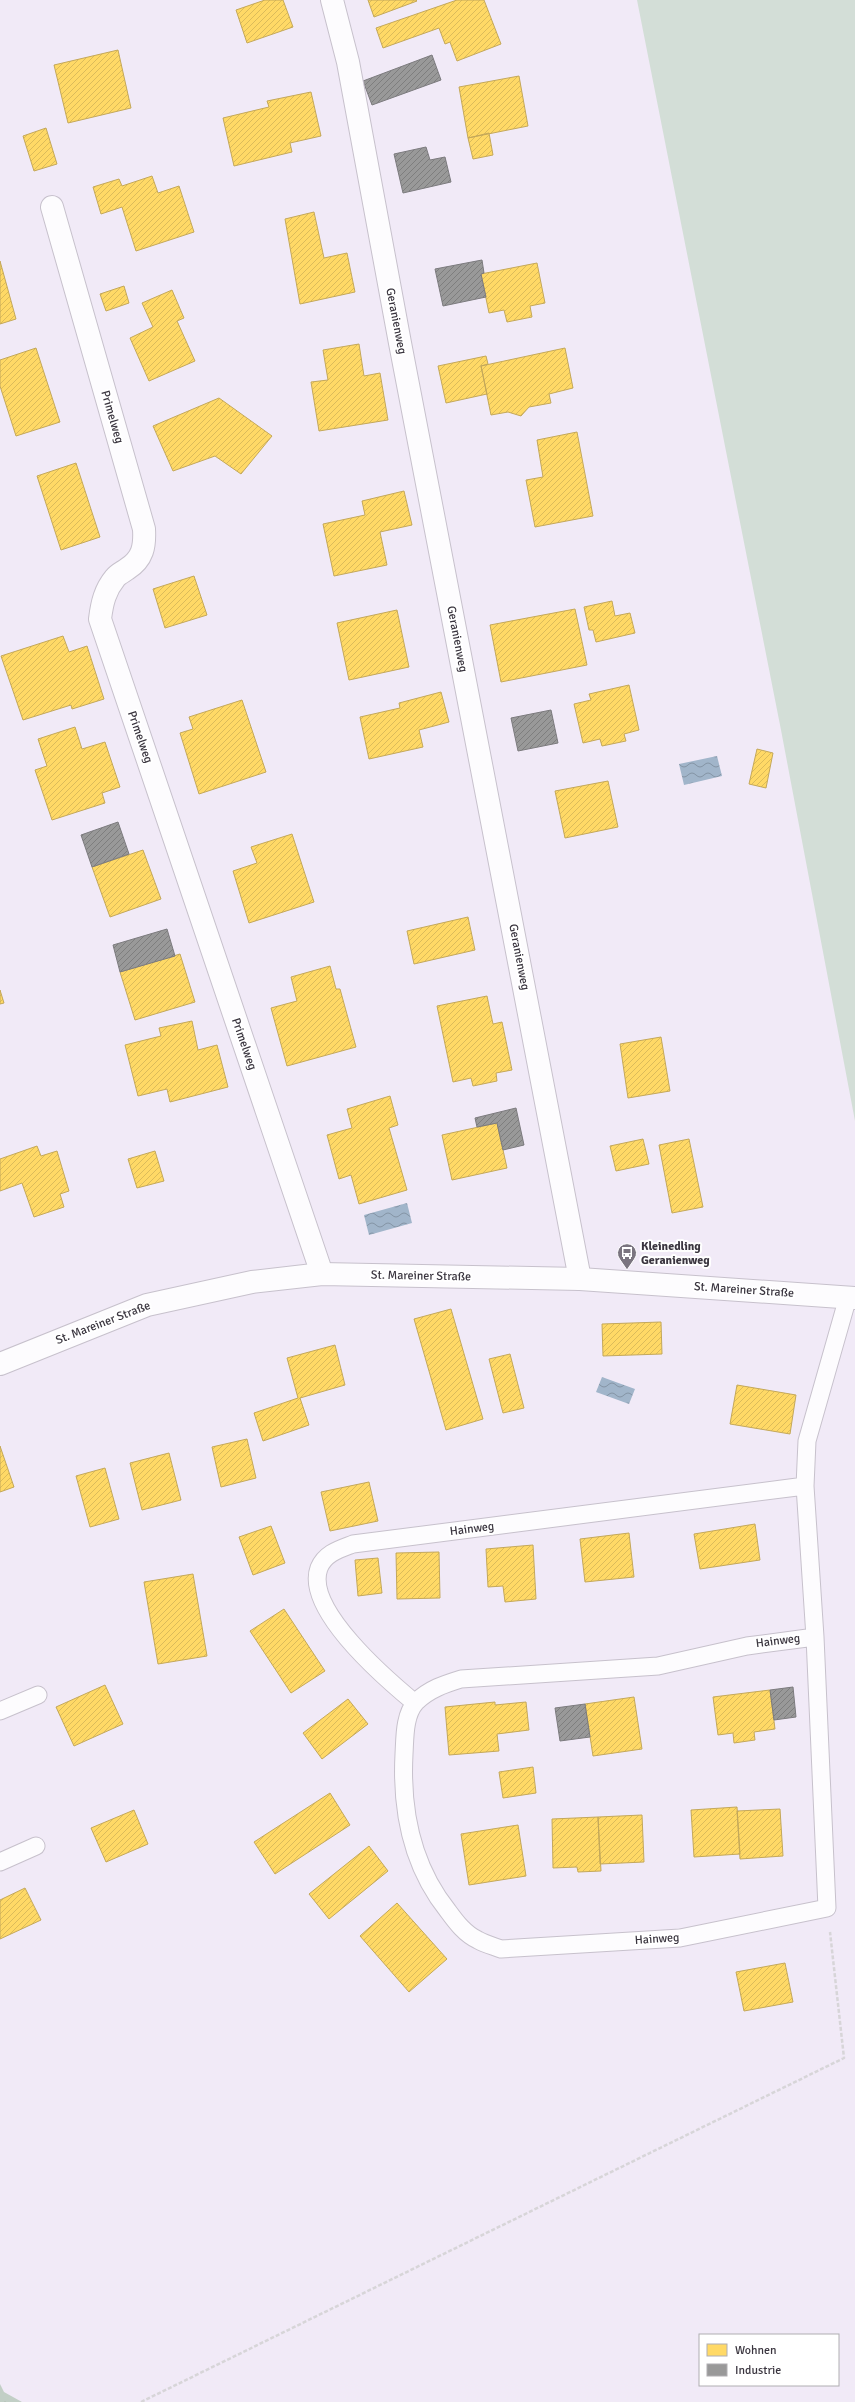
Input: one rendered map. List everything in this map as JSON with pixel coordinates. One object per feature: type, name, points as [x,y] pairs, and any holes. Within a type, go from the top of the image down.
[{"type":"street","name":"Geranienweg","points":[[332,0],[348,62],[400,343],[580,1278]]},
{"type":"street","name":"Primelweg","points":[[52,207],[144,529],[145,545],[141,556],[133,565],[115,577],[103,598],[100,619],[322,1274]]},
{"type":"street","name":"St. Mareiner Straße","points":[[0,1364],[147,1305],[252,1282],[322,1274],[580,1278],[851,1297]]},
{"type":"lane","name":"Hainweg","points":[[815,1637],[747,1646],[658,1666],[461,1679],[434,1688],[415,1703],[406,1727],[403,1777],[406,1813],[416,1856],[433,1892],[459,1925],[477,1940],[500,1949],[680,1938],[827,1908],[815,1637],[805,1486],[807,1441],[851,1297]]},
{"type":"lane","name":"Hainweg","points":[[415,1703],[376,1670],[324,1608],[317,1584],[320,1567],[330,1554],[353,1544],[805,1486]]},
{"type":"lane","points":[[0,1711],[38,1695]]},
{"type":"lane","points":[[0,1862],[36,1846]]},
{"type":"path","points":[[141,2402],[844,2058],[827,1908]]},
{"type":"shaded area","points":[[637,0],[855,0],[855,1121],[781,730]]},
{"type":"green space","points":[[0,2384],[4,2392],[22,2402],[0,2402]]},
{"type":"water","points":[[717,756],[722,776],[684,785],[679,764]]},
{"type":"water","points":[[407,1203],[412,1223],[369,1235],[364,1215]]},
{"type":"water","points":[[602,1377],[635,1389],[629,1404],[596,1392]]},
{"type":"building: Wohnen","points":[[265,0],[283,0],[293,27],[247,43],[236,10]]},
{"type":"building: Wohnen","points":[[368,0],[416,0],[417,1],[374,17]]},
{"type":"building: Wohnen","points":[[457,0],[484,0],[501,44],[457,61],[450,42],[445,44],[439,28],[383,48],[376,28]]},
{"type":"building: Wohnen","points":[[118,50],[131,108],[68,123],[54,65]]},
{"type":"building: Wohnen","points":[[519,76],[528,126],[468,138],[459,87]]},
{"type":"building: Wohnen","points":[[311,92],[321,136],[290,143],[292,152],[234,166],[223,118],[269,107],[267,101]]},
{"type":"building: Wohnen","points":[[46,128],[57,164],[34,171],[23,136]]},
{"type":"building: Wohnen","points":[[489,133],[493,155],[473,159],[468,138]]},
{"type":"building: Wohnen","points":[[152,176],[158,193],[179,186],[194,232],[136,251],[122,207],[101,214],[93,187],[119,179],[122,186]]},
{"type":"building: Wohnen","points":[[314,212],[324,258],[347,253],[355,292],[300,304],[285,219]]},
{"type":"building: Wohnen","points":[[0,261],[16,319],[0,324]]},
{"type":"building: Wohnen","points":[[537,263],[545,303],[530,306],[532,317],[507,322],[504,310],[489,313],[481,274]]},
{"type":"building: Wohnen","points":[[124,286],[129,303],[106,311],[100,294]]},
{"type":"building: Wohnen","points":[[172,290],[184,318],[177,321],[195,361],[149,381],[130,338],[153,327],[142,303]]},
{"type":"building: Wohnen","points":[[359,344],[364,376],[380,373],[388,420],[319,431],[311,382],[328,380],[323,350]]},
{"type":"building: Wohnen","points":[[36,348],[60,422],[16,436],[0,386],[0,360]]},
{"type":"building: Wohnen","points":[[565,348],[573,388],[549,394],[551,403],[529,407],[521,416],[508,412],[491,415],[481,366]]},
{"type":"building: Wohnen","points":[[486,356],[488,364],[481,366],[487,394],[446,403],[438,366]]},
{"type":"building: Wohnen","points":[[219,398],[272,436],[241,474],[215,456],[173,471],[153,426]]},
{"type":"building: Wohnen","points":[[577,432],[593,516],[535,527],[526,480],[543,477],[537,440]]},
{"type":"building: Wohnen","points":[[76,463],[100,537],[61,550],[37,476]]},
{"type":"building: Wohnen","points":[[404,491],[412,525],[380,532],[387,565],[334,576],[323,524],[365,515],[362,501]]},
{"type":"building: Wohnen","points":[[194,576],[207,615],[165,628],[153,589]]},
{"type":"building: Wohnen","points":[[612,601],[615,616],[630,613],[635,633],[596,642],[593,630],[589,630],[584,607]]},
{"type":"building: Wohnen","points":[[575,609],[587,665],[501,682],[490,625]]},
{"type":"building: Wohnen","points":[[397,610],[409,667],[349,680],[337,623]]},
{"type":"building: Wohnen","points":[[63,636],[69,652],[87,646],[104,699],[72,709],[71,705],[23,720],[1,656]]},
{"type":"building: Wohnen","points":[[629,685],[639,730],[624,734],[626,741],[602,746],[600,739],[583,743],[574,704],[591,700],[589,694]]},
{"type":"building: Wohnen","points":[[441,692],[449,722],[419,730],[423,747],[369,759],[360,717],[400,708],[399,703]]},
{"type":"building: Wohnen","points":[[242,700],[266,772],[199,794],[180,733],[193,729],[189,717]]},
{"type":"building: Wohnen","points":[[75,727],[82,749],[105,742],[120,787],[102,793],[105,803],[52,820],[35,770],[47,766],[38,739]]},
{"type":"building: Wohnen","points":[[757,749],[773,753],[766,788],[749,784]]},
{"type":"building: Wohnen","points":[[608,781],[618,827],[565,838],[555,791]]},
{"type":"building: Wohnen","points":[[292,834],[314,902],[249,923],[233,871],[257,863],[251,847]]},
{"type":"building: Wohnen","points":[[143,850],[161,899],[110,917],[92,867]]},
{"type":"building: Wohnen","points":[[468,917],[475,950],[414,964],[407,931]]},
{"type":"building: Wohnen","points":[[180,954],[195,1002],[135,1020],[120,972]]},
{"type":"building: Wohnen","points":[[330,966],[336,989],[340,989],[356,1047],[287,1066],[271,1008],[297,1001],[291,977]]},
{"type":"building: Wohnen","points":[[0,990],[4,1003],[0,1004]]},
{"type":"building: Wohnen","points":[[487,996],[493,1024],[502,1022],[512,1070],[496,1073],[497,1081],[473,1086],[471,1078],[453,1082],[437,1006]]},
{"type":"building: Wohnen","points":[[192,1021],[198,1050],[217,1045],[228,1087],[170,1102],[167,1089],[138,1096],[125,1045],[161,1036],[159,1028]]},
{"type":"building: Wohnen","points":[[661,1037],[670,1091],[628,1098],[620,1044]]},
{"type":"building: Wohnen","points":[[390,1096],[398,1125],[389,1128],[407,1190],[359,1204],[351,1175],[339,1179],[327,1135],[352,1128],[347,1109]]},
{"type":"building: Wohnen","points":[[497,1123],[507,1168],[452,1180],[442,1135]]},
{"type":"building: Wohnen","points":[[643,1139],[649,1164],[616,1171],[610,1146]]},
{"type":"building: Wohnen","points":[[689,1139],[703,1207],[672,1213],[659,1145]]},
{"type":"building: Wohnen","points":[[37,1146],[41,1156],[57,1151],[69,1191],[60,1194],[64,1207],[34,1217],[22,1183],[0,1191],[0,1159]]},
{"type":"building: Wohnen","points":[[155,1151],[164,1181],[137,1188],[128,1159]]},
{"type":"building: Wohnen","points":[[451,1309],[483,1419],[446,1430],[414,1319]]},
{"type":"building: Wohnen","points":[[661,1322],[662,1354],[603,1356],[602,1324]]},
{"type":"building: Wohnen","points":[[335,1345],[345,1385],[300,1398],[309,1425],[263,1441],[254,1413],[298,1398],[287,1358]]},
{"type":"building: Wohnen","points":[[510,1354],[524,1408],[503,1413],[489,1359]]},
{"type":"building: Wohnen","points":[[737,1385],[796,1395],[790,1434],[730,1424]]},
{"type":"building: Wohnen","points":[[247,1439],[256,1478],[221,1487],[212,1447]]},
{"type":"building: Wohnen","points":[[0,1446],[14,1487],[0,1492]]},
{"type":"building: Wohnen","points":[[169,1453],[181,1500],[142,1510],[130,1463]]},
{"type":"building: Wohnen","points":[[105,1468],[119,1519],[90,1527],[76,1476]]},
{"type":"building: Wohnen","points":[[369,1482],[378,1521],[330,1531],[321,1492]]},
{"type":"building: Wohnen","points":[[755,1524],[760,1560],[700,1569],[694,1534]]},
{"type":"building: Wohnen","points":[[271,1526],[285,1563],[253,1575],[239,1537]]},
{"type":"building: Wohnen","points":[[629,1533],[634,1577],[585,1582],[580,1539]]},
{"type":"building: Wohnen","points":[[533,1545],[536,1599],[505,1602],[503,1586],[488,1587],[486,1549]]},
{"type":"building: Wohnen","points":[[439,1552],[440,1598],[397,1599],[396,1553]]},
{"type":"building: Wohnen","points":[[378,1558],[382,1593],[358,1596],[355,1560]]},
{"type":"building: Wohnen","points":[[193,1574],[207,1656],[158,1664],[144,1582]]},
{"type":"building: Wohnen","points":[[284,1609],[325,1671],[291,1693],[250,1631]]},
{"type":"building: Wohnen","points":[[105,1685],[123,1724],[74,1746],[56,1707]]},
{"type":"building: Wohnen","points":[[770,1690],[775,1729],[754,1732],[755,1740],[734,1743],[733,1733],[718,1735],[713,1697]]},
{"type":"building: Wohnen","points":[[634,1697],[642,1749],[593,1756],[585,1704]]},
{"type":"building: Wohnen","points":[[348,1699],[368,1724],[322,1759],[303,1733]]},
{"type":"building: Wohnen","points":[[495,1702],[495,1705],[526,1702],[529,1730],[497,1734],[499,1751],[449,1755],[445,1707]]},
{"type":"building: Wohnen","points":[[533,1767],[536,1793],[503,1798],[499,1772]]},
{"type":"building: Wohnen","points":[[330,1793],[350,1825],[275,1874],[254,1842]]},
{"type":"building: Wohnen","points":[[737,1807],[740,1854],[694,1857],[691,1810]]},
{"type":"building: Wohnen","points":[[780,1809],[783,1856],[740,1859],[737,1811]]},
{"type":"building: Wohnen","points":[[134,1810],[148,1844],[106,1862],[91,1828]]},
{"type":"building: Wohnen","points":[[642,1815],[644,1862],[600,1864],[598,1817]]},
{"type":"building: Wohnen","points":[[598,1817],[601,1871],[578,1872],[577,1867],[553,1868],[552,1819]]},
{"type":"building: Wohnen","points":[[518,1825],[526,1876],[469,1885],[461,1834]]},
{"type":"building: Wohnen","points":[[369,1846],[388,1871],[329,1919],[309,1894]]},
{"type":"building: Wohnen","points":[[25,1888],[41,1920],[0,1939],[0,1900]]},
{"type":"building: Wohnen","points":[[397,1903],[447,1959],[409,1992],[360,1936]]},
{"type":"building: Wohnen","points":[[785,1963],[793,2002],[744,2011],[736,1972]]},
{"type":"building: Industrie","points":[[432,55],[441,80],[372,105],[363,81]]},
{"type":"building: Industrie","points":[[426,147],[430,160],[445,157],[451,182],[403,193],[394,154]]},
{"type":"building: Industrie","points":[[482,260],[484,273],[481,274],[486,297],[443,306],[435,269]]},
{"type":"building: Industrie","points":[[551,710],[558,743],[518,751],[511,718]]},
{"type":"building: Industrie","points":[[118,822],[129,854],[92,867],[81,835]]},
{"type":"building: Industrie","points":[[167,929],[175,956],[120,972],[113,945]]},
{"type":"building: Industrie","points":[[516,1108],[524,1145],[503,1150],[497,1123],[477,1127],[475,1118]]},
{"type":"building: Industrie","points":[[793,1687],[796,1717],[774,1720],[770,1690]]},
{"type":"building: Industrie","points":[[585,1704],[590,1737],[560,1741],[555,1708]]},
{"type":"place","name":"Kleinedling Geranienweg","points":[[627,1270]]}]
